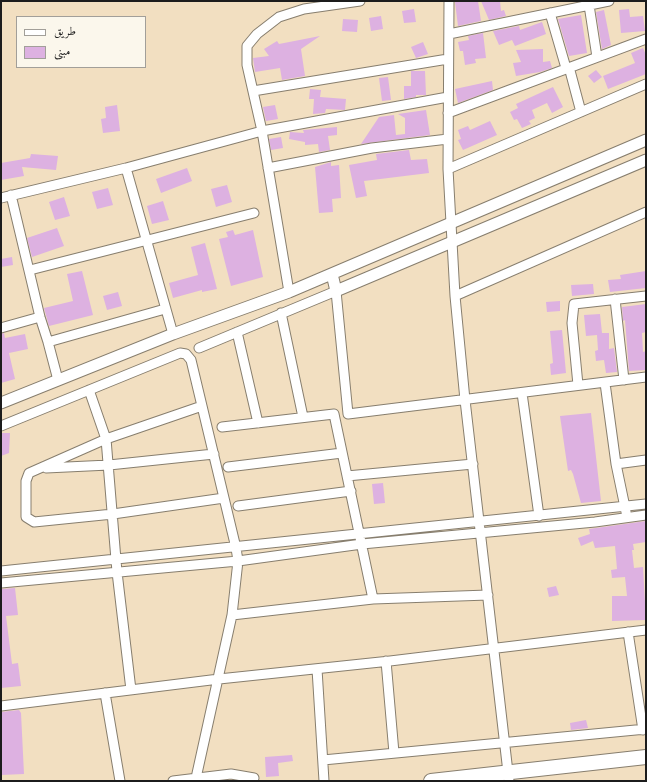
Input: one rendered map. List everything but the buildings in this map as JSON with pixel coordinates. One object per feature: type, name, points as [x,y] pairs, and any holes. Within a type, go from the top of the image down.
[{"type":"main road","points":[[431,781],[509,777],[646,757]]},
{"type":"street","points":[[290,292],[262,130],[247,65],[248,46],[257,34],[279,17],[304,9],[360,1]]},
{"type":"street","points":[[449,1],[448,169],[455,296],[465,400],[509,777]]},
{"type":"street","points":[[449,34],[608,1]]},
{"type":"street","points":[[589,5],[597,57]]},
{"type":"street","points":[[550,13],[581,112]]},
{"type":"street","points":[[448,113],[646,39]]},
{"type":"street","points":[[253,91],[448,59]]},
{"type":"street","points":[[448,169],[646,84]]},
{"type":"street","points":[[1,198],[126,168],[262,130],[448,97]]},
{"type":"street","points":[[268,168],[372,148],[448,139]]},
{"type":"street","points":[[1,403],[173,334],[290,292],[646,140]]},
{"type":"street","points":[[199,348],[452,243],[646,160]]},
{"type":"street","points":[[126,168],[173,334]]},
{"type":"street","points":[[11,195],[40,316],[58,380]]},
{"type":"street","points":[[455,296],[646,212]]},
{"type":"street","points":[[30,270],[254,214]]},
{"type":"street","points":[[332,274],[336,291],[348,414],[646,377]]},
{"type":"street","points":[[578,385],[572,323],[573,306],[575,303],[646,296]]},
{"type":"street","points":[[615,299],[624,380]]},
{"type":"street","points":[[48,342],[165,309]]},
{"type":"street","points":[[281,314],[303,417]]},
{"type":"street","points":[[1,328],[40,316]]},
{"type":"street","points":[[237,332],[258,423]]},
{"type":"street","points":[[1,426],[180,353],[186,354],[191,360],[238,561],[232,615],[196,778]]},
{"type":"street","points":[[605,382],[616,464],[628,517]]},
{"type":"street","points":[[89,390],[106,439],[116,560],[131,690]]},
{"type":"street","points":[[522,393],[539,516]]},
{"type":"street","points":[[202,406],[106,439],[29,473],[26,481],[26,517],[34,522],[113,514],[224,498]]},
{"type":"street","points":[[222,427],[334,414],[373,599]]},
{"type":"street","points":[[228,467],[342,453]]},
{"type":"street","points":[[40,468],[108,465],[214,454]]},
{"type":"street","points":[[616,464],[646,460]]},
{"type":"street","points":[[347,476],[473,464]]},
{"type":"street","points":[[238,506],[351,491]]},
{"type":"street","points":[[1,571],[236,548],[360,533],[646,504]]},
{"type":"street","points":[[1,582],[238,561],[362,544],[595,522],[646,515]]},
{"type":"street","points":[[232,615],[373,599],[488,595]]},
{"type":"street","points":[[1,706],[219,679],[317,669],[646,630]]},
{"type":"street","points":[[323,760],[645,730],[628,632]]},
{"type":"street","points":[[386,661],[394,753]]},
{"type":"street","points":[[317,669],[324,781]]},
{"type":"street","points":[[105,693],[120,781]]},
{"type":"street","points":[[173,781],[231,774],[254,778]]}]
